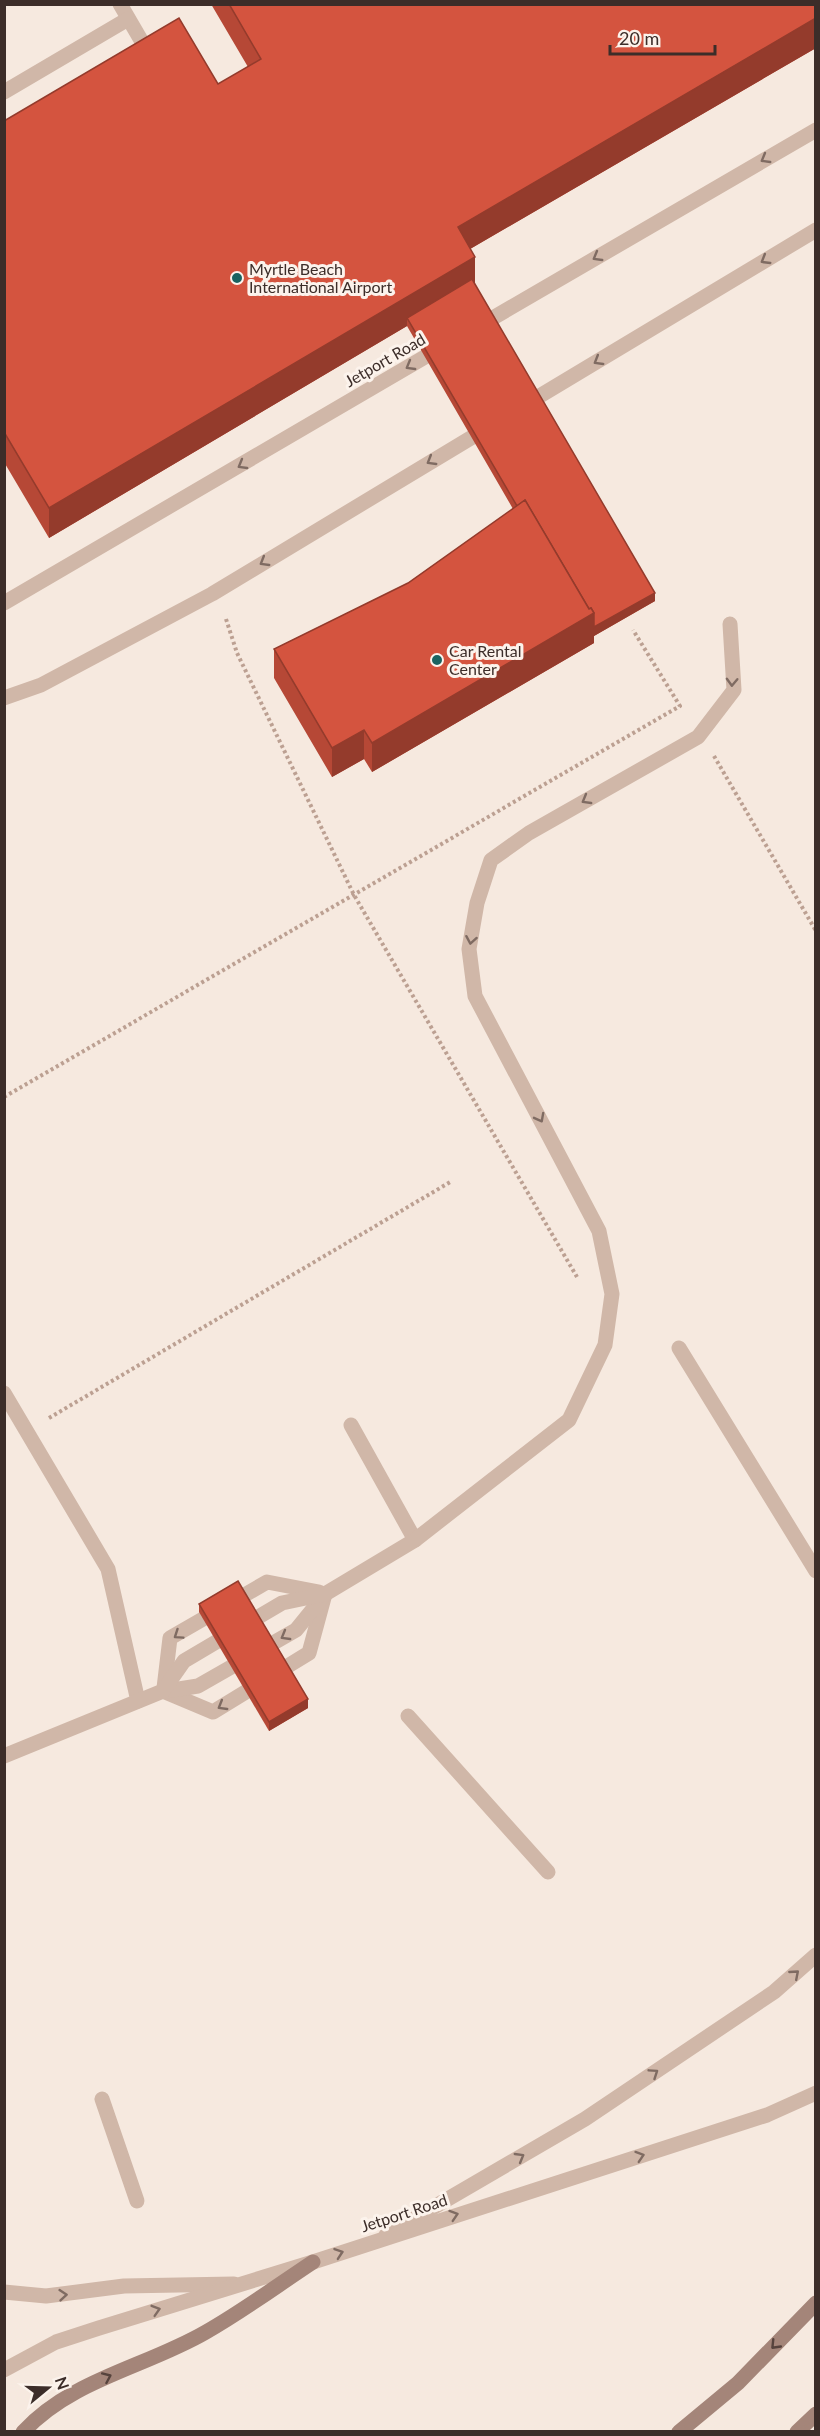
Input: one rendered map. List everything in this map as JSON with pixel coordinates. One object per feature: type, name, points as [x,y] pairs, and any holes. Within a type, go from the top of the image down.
[{"type":"main road","points":[[23,2432],[50,2407],[73,2392],[206,2332],[313,2262]]},
{"type":"main road","points":[[679,2432],[738,2383],[816,2303]]},
{"type":"main road","points":[[797,2432],[816,2414]]},
{"type":"street","points":[[120,4],[154,63]]},
{"type":"street","points":[[4,92],[128,19]]},
{"type":"street","name":"Jetport Road","points":[[4,603],[816,130]]},
{"type":"street","points":[[4,698],[41,685],[212,594],[816,230]]},
{"type":"street","points":[[163,1691],[184,1661],[282,1603],[325,1594],[414,1540],[569,1420],[605,1345],[612,1294],[599,1231],[475,996],[469,950],[477,903],[491,860],[529,833],[701,734],[734,690],[730,624]]},
{"type":"street","points":[[680,1348],[816,1571]]},
{"type":"street","points":[[4,1393],[108,1569],[138,1701]]},
{"type":"street","points":[[351,1425],[414,1540]]},
{"type":"street","points":[[163,1691],[170,1638],[267,1582],[325,1594]]},
{"type":"street","points":[[163,1691],[213,1712],[309,1653],[325,1594]]},
{"type":"street","points":[[4,1756],[163,1691],[198,1686],[296,1630],[325,1594]]},
{"type":"street","points":[[408,1716],[548,1872]]},
{"type":"street","points":[[379,2240],[585,2120],[774,1992],[816,1955]]},
{"type":"street","name":"Jetport Road","points":[[4,2370],[56,2342],[313,2262],[767,2115],[816,2093]]},
{"type":"street","points":[[102,2099],[137,2201]]},
{"type":"street","points":[[4,2292],[46,2296],[124,2286],[243,2284]]},
{"type":"path","points":[[226,619],[237,653],[354,895],[577,1277]]},
{"type":"path","points":[[633,630],[680,706],[701,734],[816,932]]},
{"type":"path","points":[[4,1097],[680,706]]},
{"type":"path","points":[[27,1431],[452,1181]]},
{"type":"building","name":"Myrtle Beach International Airport","points":[[229,4],[816,4],[816,18],[458,227],[475,257],[49,508],[4,432],[4,121],[179,18],[218,84],[261,59]]},
{"type":"building","points":[[472,279],[655,593],[594,627],[594,613],[591,608],[589,609],[525,500],[517,506],[407,318]]},
{"type":"building","name":"Car Rental Center","points":[[525,500],[589,609],[591,608],[594,613],[372,743],[364,730],[332,748],[274,649],[408,583]]},
{"type":"building","points":[[238,1581],[308,1699],[269,1722],[199,1604]]},
{"type":"place","name":"Myrtle Beach International Airport","points":[[237,278]]},
{"type":"place","name":"Car Rental Center","points":[[437,660]]}]
